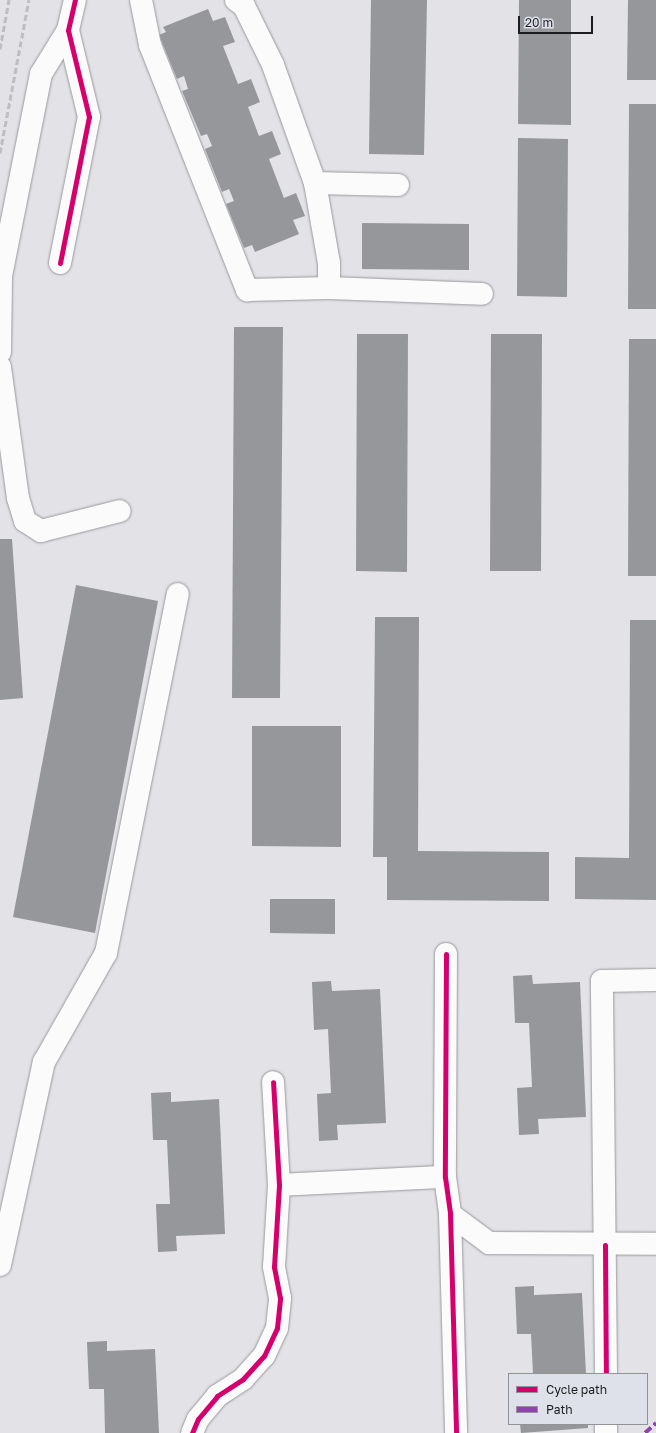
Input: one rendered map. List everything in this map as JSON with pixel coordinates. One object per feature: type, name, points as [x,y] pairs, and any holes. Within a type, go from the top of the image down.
[{"type":"street","points":[[0,352],[1,276],[41,74],[68,30],[75,0]]},
{"type":"street","points":[[141,0],[150,45],[247,290],[329,288],[482,294]]},
{"type":"street","points":[[236,0],[244,6],[273,65],[315,183],[329,263],[329,288]]},
{"type":"street","points":[[60,263],[89,117],[68,30]]},
{"type":"street","points":[[315,183],[398,185]]},
{"type":"street","points":[[0,367],[16,483],[25,521],[41,531],[120,511]]},
{"type":"street","points":[[0,1264],[44,1062],[106,953],[178,594]]},
{"type":"street","points":[[446,954],[445,1177],[450,1214],[456,1433]]},
{"type":"street","points":[[606,1373],[602,981],[656,980]]},
{"type":"street","points":[[192,1433],[198,1419],[217,1396],[243,1379],[264,1356],[277,1328],[280,1298],[274,1267],[279,1185],[273,1082]]},
{"type":"street","points":[[279,1185],[445,1177]]},
{"type":"street","points":[[450,1214],[489,1243],[605,1245],[656,1244]]},
{"type":"building","points":[[371,0],[427,0],[424,155],[369,154]]},
{"type":"building","points":[[519,0],[571,0],[571,125],[518,124]]},
{"type":"building","points":[[628,0],[656,0],[656,80],[627,80]]},
{"type":"building","points":[[208,9],[213,21],[225,17],[235,42],[223,46],[238,84],[251,79],[260,102],[248,107],[259,136],[272,131],[281,154],[269,159],[284,198],[296,193],[305,216],[293,220],[299,234],[255,252],[252,245],[244,248],[226,204],[234,201],[229,189],[222,192],[205,149],[212,146],[207,134],[201,136],[182,91],[188,89],[184,76],[177,79],[159,35],[166,32],[163,27]]},
{"type":"building","points":[[629,104],[656,104],[656,309],[628,309]]},
{"type":"building","points":[[518,138],[568,139],[567,297],[517,296]]},
{"type":"building","points":[[362,223],[469,224],[469,270],[362,269]]},
{"type":"building","points":[[234,327],[283,327],[280,698],[232,698]]},
{"type":"building","points":[[357,334],[408,334],[407,572],[356,571]]},
{"type":"building","points":[[491,334],[542,334],[541,571],[490,571]]},
{"type":"building","points":[[629,339],[656,339],[656,576],[628,576]]},
{"type":"building","points":[[0,539],[12,539],[23,698],[0,700]]},
{"type":"building","points":[[76,585],[158,601],[95,933],[13,917]]},
{"type":"building","points":[[375,617],[419,617],[418,851],[549,852],[549,901],[387,900],[387,857],[373,857]]},
{"type":"building","points":[[630,620],[656,620],[656,900],[575,899],[575,857],[629,858]]},
{"type":"building","points":[[252,726],[341,726],[341,847],[252,846]]},
{"type":"building","points":[[270,899],[335,899],[335,934],[270,933]]},
{"type":"building","points":[[532,975],[533,984],[580,982],[586,1117],[538,1119],[539,1134],[519,1135],[517,1088],[532,1087],[529,1023],[515,1023],[513,976]]},
{"type":"building","points":[[331,981],[332,991],[380,989],[386,1123],[337,1125],[338,1140],[319,1141],[317,1094],[331,1093],[328,1029],[314,1030],[312,982]]},
{"type":"building","points":[[171,1092],[171,1102],[219,1099],[225,1234],[176,1236],[177,1251],[158,1252],[156,1204],[170,1204],[167,1140],[153,1140],[151,1093]]},
{"type":"building","points":[[534,1286],[534,1295],[582,1293],[586,1373],[533,1373],[531,1334],[517,1334],[515,1287]]},
{"type":"building","points":[[107,1341],[107,1351],[155,1349],[159,1433],[105,1433],[104,1389],[89,1389],[87,1342]]},
{"type":"building","points":[[520,1425],[588,1425],[588,1428],[521,1433]]},
{"type":"railway","points":[[0,49],[9,0]]},
{"type":"railway","points":[[0,153],[29,0]]},
{"type":"marked path","points":[[645,1433],[656,1423]]},
{"type":"cycle path","points":[[60,263],[89,117],[68,30],[75,0]]},
{"type":"cycle path","points":[[446,954],[445,1177],[450,1214],[456,1433]]},
{"type":"cycle path","points":[[192,1433],[198,1419],[217,1396],[243,1379],[264,1356],[277,1328],[280,1298],[274,1267],[279,1185],[273,1082]]},
{"type":"cycle path","points":[[605,1245],[606,1373]]}]
